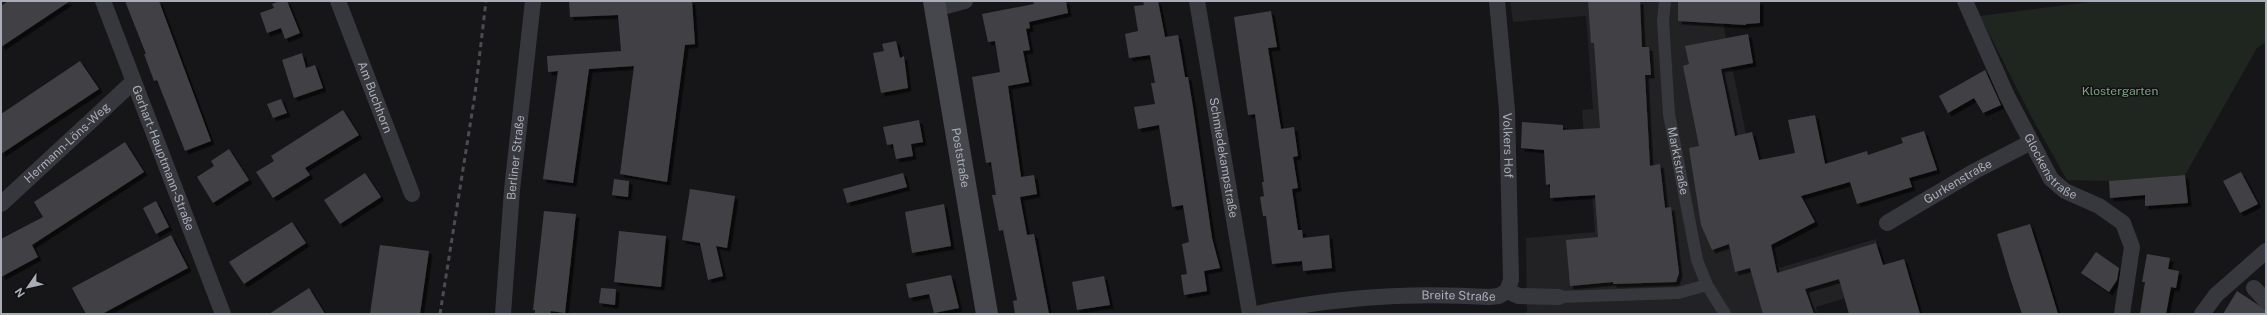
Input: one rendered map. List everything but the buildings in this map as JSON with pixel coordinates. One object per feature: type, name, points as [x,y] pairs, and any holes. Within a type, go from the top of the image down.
[{"type":"main road","name":"Poststraße","points":[[935,5],[987,314]]},
{"type":"street","name":"Gerhart-Hauptmann-Straße","points":[[102,1],[229,312]]},
{"type":"street","name":"Am Buchhorn","points":[[338,1],[412,194]]},
{"type":"street","name":"Berliner Straße","points":[[503,314],[512,190],[533,1]]},
{"type":"street","points":[[935,5],[965,1]]},
{"type":"street","name":"Schmiedekampstraße","points":[[1197,1],[1250,314]]},
{"type":"street","name":"Volkers Hof","points":[[1497,1],[1507,110],[1511,280],[1507,291]]},
{"type":"street","name":"Marktstraße","points":[[1665,1],[1663,21],[1669,114],[1697,260],[1707,285],[1725,314]]},
{"type":"street","name":"Glockenstraße","points":[[1965,1],[1997,75],[2051,178],[2065,191],[2099,206],[2123,223],[2132,247],[2122,314]]},
{"type":"street","name":"Hermann-Löns-Weg","points":[[1,204],[134,82]]},
{"type":"street","name":"Gurkenstraße","points":[[1886,223],[1975,171],[2031,142]]},
{"type":"street","points":[[2202,314],[2216,295],[2266,252]]},
{"type":"street","name":"Breite Straße","points":[[1256,314],[1322,302],[1426,295],[1489,297],[1499,296],[1507,291],[1519,296],[1559,298],[1678,293],[1707,285]]},
{"type":"street","points":[[2254,288],[2266,301]]},
{"type":"shaded area","points":[[1510,1],[1724,1],[1724,28],[1762,211],[1779,268],[1876,239],[1879,288],[1816,307],[1817,314],[1527,314],[1526,238],[1595,232],[1590,166],[1586,167],[1582,110],[1593,109],[1586,16],[1513,22]]},
{"type":"green space","name":"Klostergarten","points":[[2097,1],[2266,1],[2266,42],[2257,48],[2185,175],[2109,181],[2067,180],[2032,118],[1980,16]]},
{"type":"railway","points":[[440,314],[475,94],[486,1]]}]
